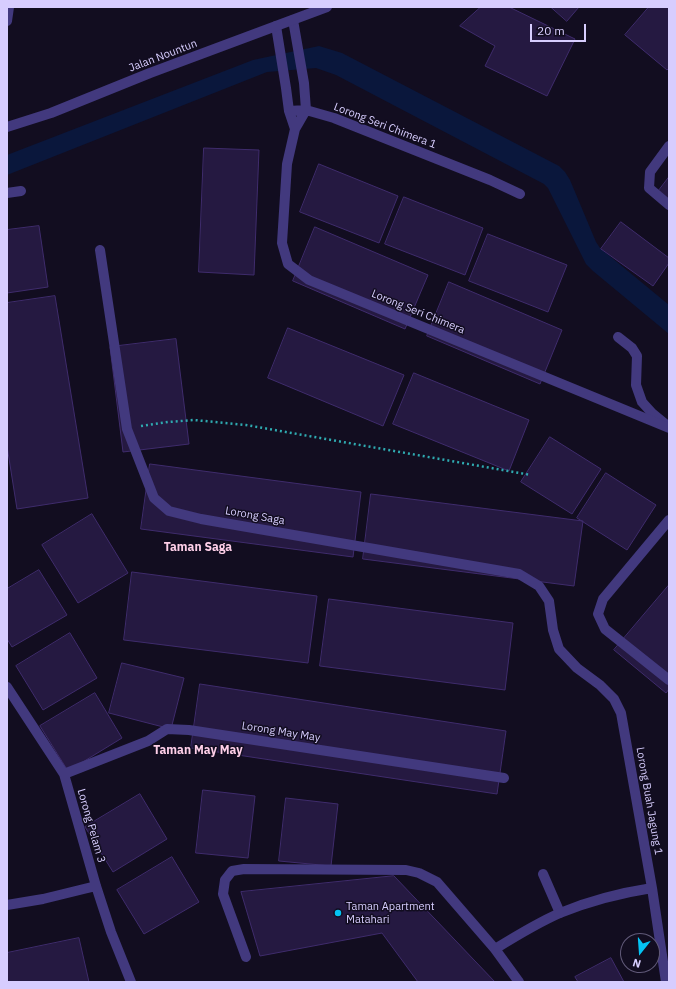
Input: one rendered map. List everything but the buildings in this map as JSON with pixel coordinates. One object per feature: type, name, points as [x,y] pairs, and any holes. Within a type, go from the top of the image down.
[{"type":"street","points":[[7,21],[9,7]]},
{"type":"street","name":"Jalan Nountun","points":[[7,127],[51,112],[150,73],[327,7]]},
{"type":"street","points":[[293,20],[304,83],[306,110],[295,129]]},
{"type":"street","points":[[276,26],[289,111],[295,129]]},
{"type":"street","name":"Lorong Seri Chimera 1","points":[[289,111],[306,110],[334,118],[520,194]]},
{"type":"street","name":"Lorong Seri Chimera","points":[[295,129],[287,164],[282,242],[288,264],[309,280],[669,427]]},
{"type":"street","points":[[669,146],[650,172],[649,188],[669,205]]},
{"type":"street","points":[[7,193],[21,191]]},
{"type":"street","name":"Lorong Saga","points":[[100,250],[127,429],[154,498],[170,511],[201,519],[519,574],[539,586],[549,601],[553,630],[559,649]]},
{"type":"street","points":[[618,337],[632,348],[638,356],[636,385],[642,402],[652,413],[669,427]]},
{"type":"street","points":[[669,520],[603,599],[598,614],[605,629],[669,680]]},
{"type":"street","name":"Lorong Buah Jagung 1","points":[[559,649],[577,668],[600,685],[614,699],[621,714],[652,888],[666,982]]},
{"type":"street","name":"Lorong Pelam 3","points":[[7,687],[64,774],[96,886],[111,932],[131,982]]},
{"type":"street","name":"Lorong May May","points":[[64,774],[148,741],[167,729],[189,730],[504,778]]},
{"type":"street","points":[[246,957],[223,894],[225,880],[232,871],[244,869],[406,870],[419,873],[437,882],[495,949],[519,982]]},
{"type":"street","points":[[543,874],[560,913]]},
{"type":"street","points":[[7,905],[43,899],[96,886]]},
{"type":"street","points":[[495,949],[517,935],[560,913],[599,899],[630,891],[652,888]]},
{"type":"path","points":[[127,429],[168,422],[194,420],[246,426],[531,475]]},
{"type":"water","points":[[319,46],[342,53],[559,166],[570,180],[596,242],[600,248],[669,305],[669,334],[586,264],[548,188],[544,184],[336,75],[316,68],[267,72],[7,175],[7,155],[253,60]]},
{"type":"place","name":"Taman Apartment Matahari","points":[[338,913]]},
{"type":"district","name":"Taman Saga","points":[[198,548]]},
{"type":"district","name":"Taman May May","points":[[198,751]]}]
